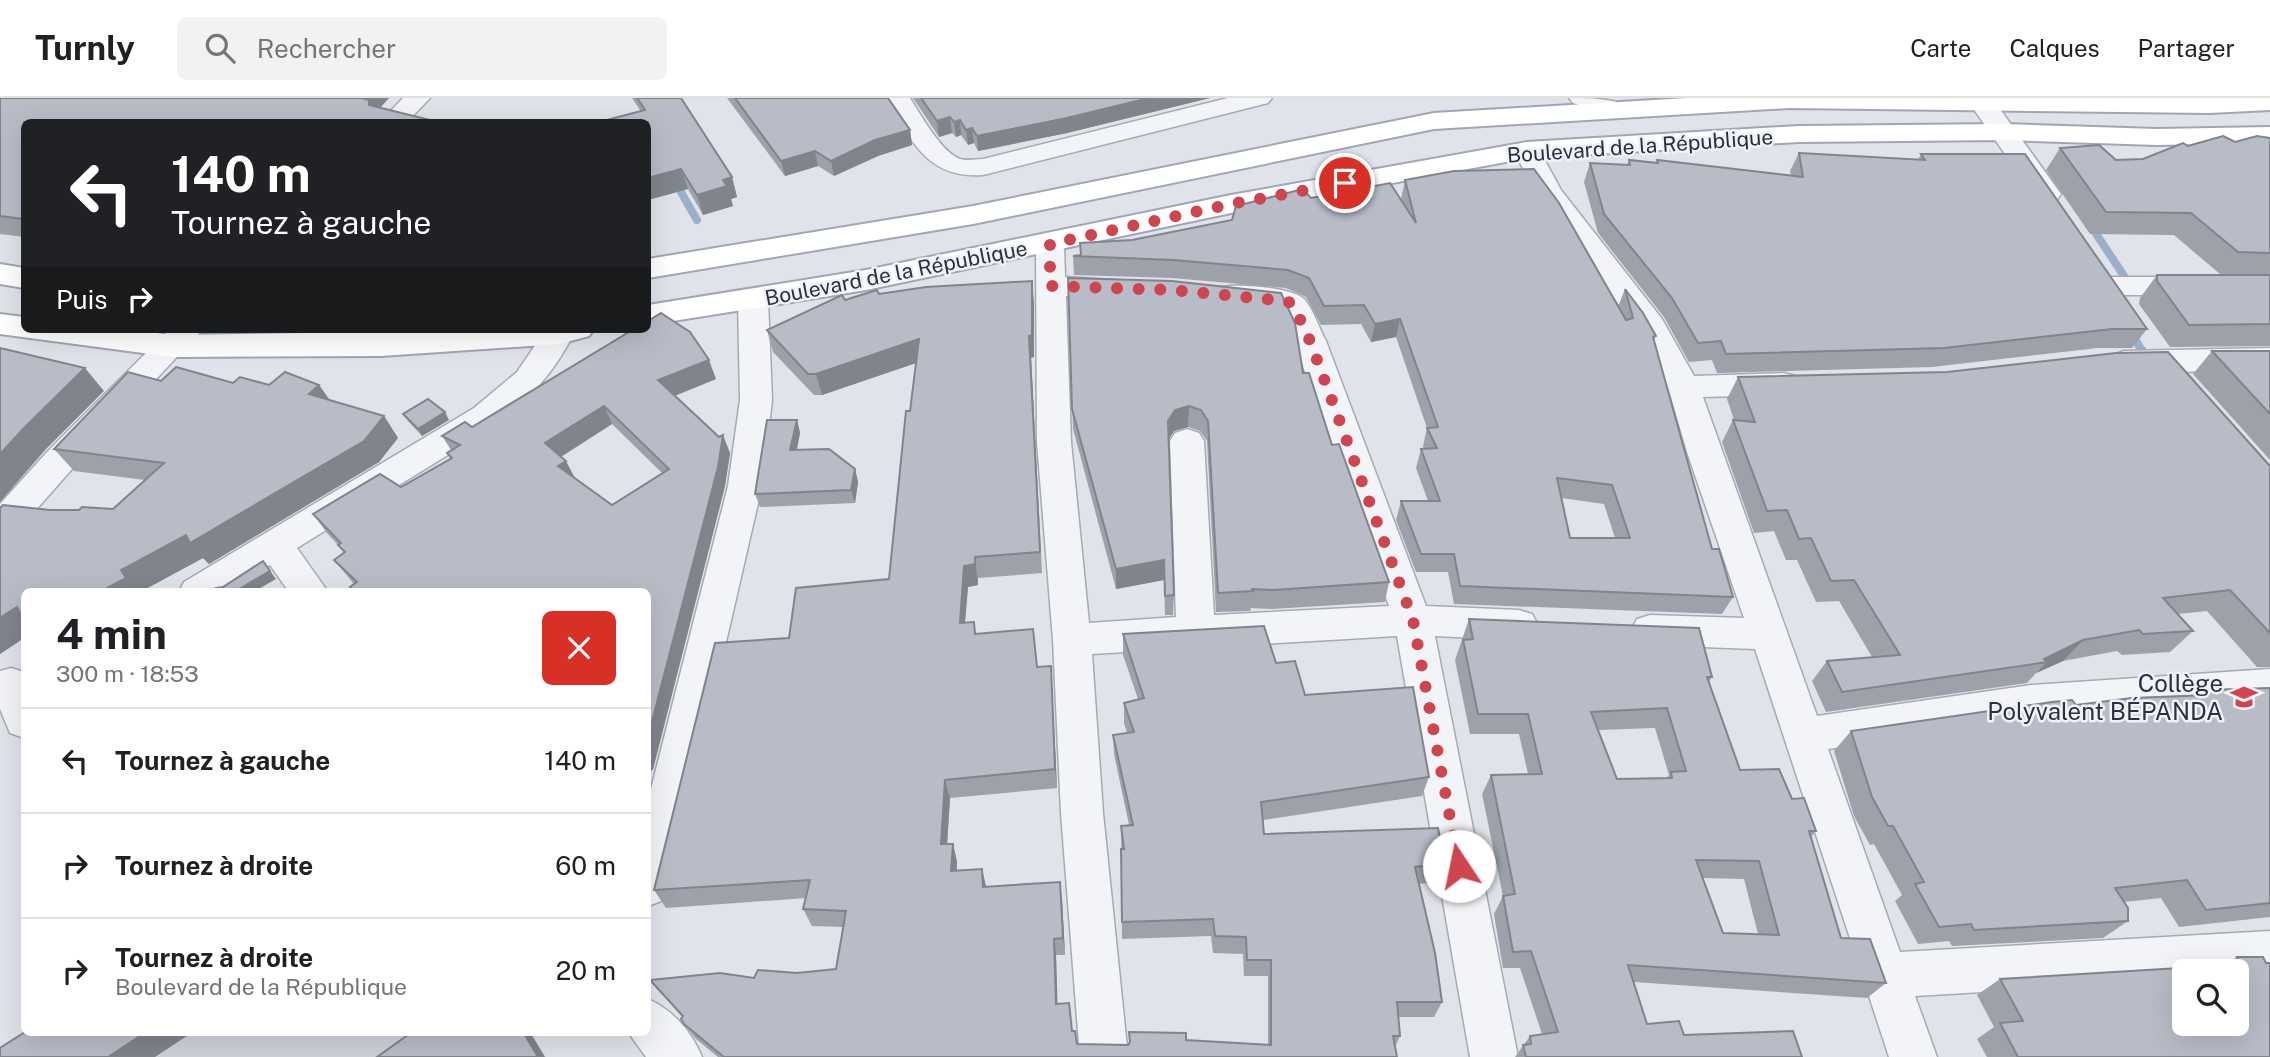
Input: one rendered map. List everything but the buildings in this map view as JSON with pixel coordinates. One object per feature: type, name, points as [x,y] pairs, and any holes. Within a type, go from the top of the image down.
[{"type":"main road","name":"Boulevard de la République","points":[[651,269],[973,215],[1434,121],[1789,100],[1981,100],[2209,105],[2253,101]]},
{"type":"main road","name":"Boulevard de la République","points":[[651,315],[753,300],[1050,244],[1231,204],[1527,150],[1799,134],[2004,132],[2157,137],[2270,135]]},
{"type":"main road","points":[[0,274],[21,278]]},
{"type":"main road","points":[[0,324],[21,327]]},
{"type":"main road","points":[[102,333],[381,345],[541,333]]},
{"type":"street","points":[[396,119],[417,98]]},
{"type":"street","points":[[897,98],[940,157],[950,164],[967,168],[984,167],[1110,133],[1259,98]]},
{"type":"street","points":[[1582,98],[1618,109]]},
{"type":"street","points":[[1981,100],[2064,220]]},
{"type":"street","points":[[1527,150],[1548,192],[1651,326],[1684,387],[1913,1057]]},
{"type":"street","points":[[1050,244],[1054,442],[1072,640],[1082,813],[1104,1057]]},
{"type":"street","points":[[2185,389],[2145,339],[2101,275],[2270,286]]},
{"type":"street","points":[[1050,286],[1145,289]]},
{"type":"street","points":[[1196,292],[1245,295],[1293,304],[1310,341],[1413,620],[1494,1057]]},
{"type":"street","points":[[651,873],[746,486],[756,400],[753,300]]},
{"type":"street","points":[[204,588],[486,416],[522,389],[566,333]]},
{"type":"street","points":[[0,527],[60,460],[180,338]]},
{"type":"street","points":[[2098,362],[2145,339],[2270,359]]},
{"type":"street","points":[[1684,387],[1808,384]]},
{"type":"street","points":[[1187,441],[1196,632]]},
{"type":"street","points":[[275,546],[307,588]]},
{"type":"street","points":[[1072,640],[1413,620],[1550,626]]},
{"type":"street","points":[[1618,628],[1768,634]]},
{"type":"street","points":[[12,684],[21,712]]},
{"type":"street","points":[[1802,736],[2031,702],[2270,685]]},
{"type":"street","points":[[1884,975],[2270,953]]},
{"type":"street","points":[[651,1026],[678,1057]]},
{"type":"shaded area","points":[[68,1036],[532,1036],[546,1057],[35,1057]]},
{"type":"waterway","points":[[674,180],[697,220]]},
{"type":"waterway","points":[[2089,223],[2124,276]]},
{"type":"waterway","points":[[2130,330],[2143,353]]},
{"type":"waterway","points":[[2142,351],[2148,361]]},
{"type":"place","name":"Collège Polyvalent BÉPANDA","points":[[2244,697]]},
{"type":"route","points":[[1345,183],[1231,204],[1050,244],[1050,286],[1245,295],[1293,304],[1310,341],[1413,620],[1459,866]]}]
